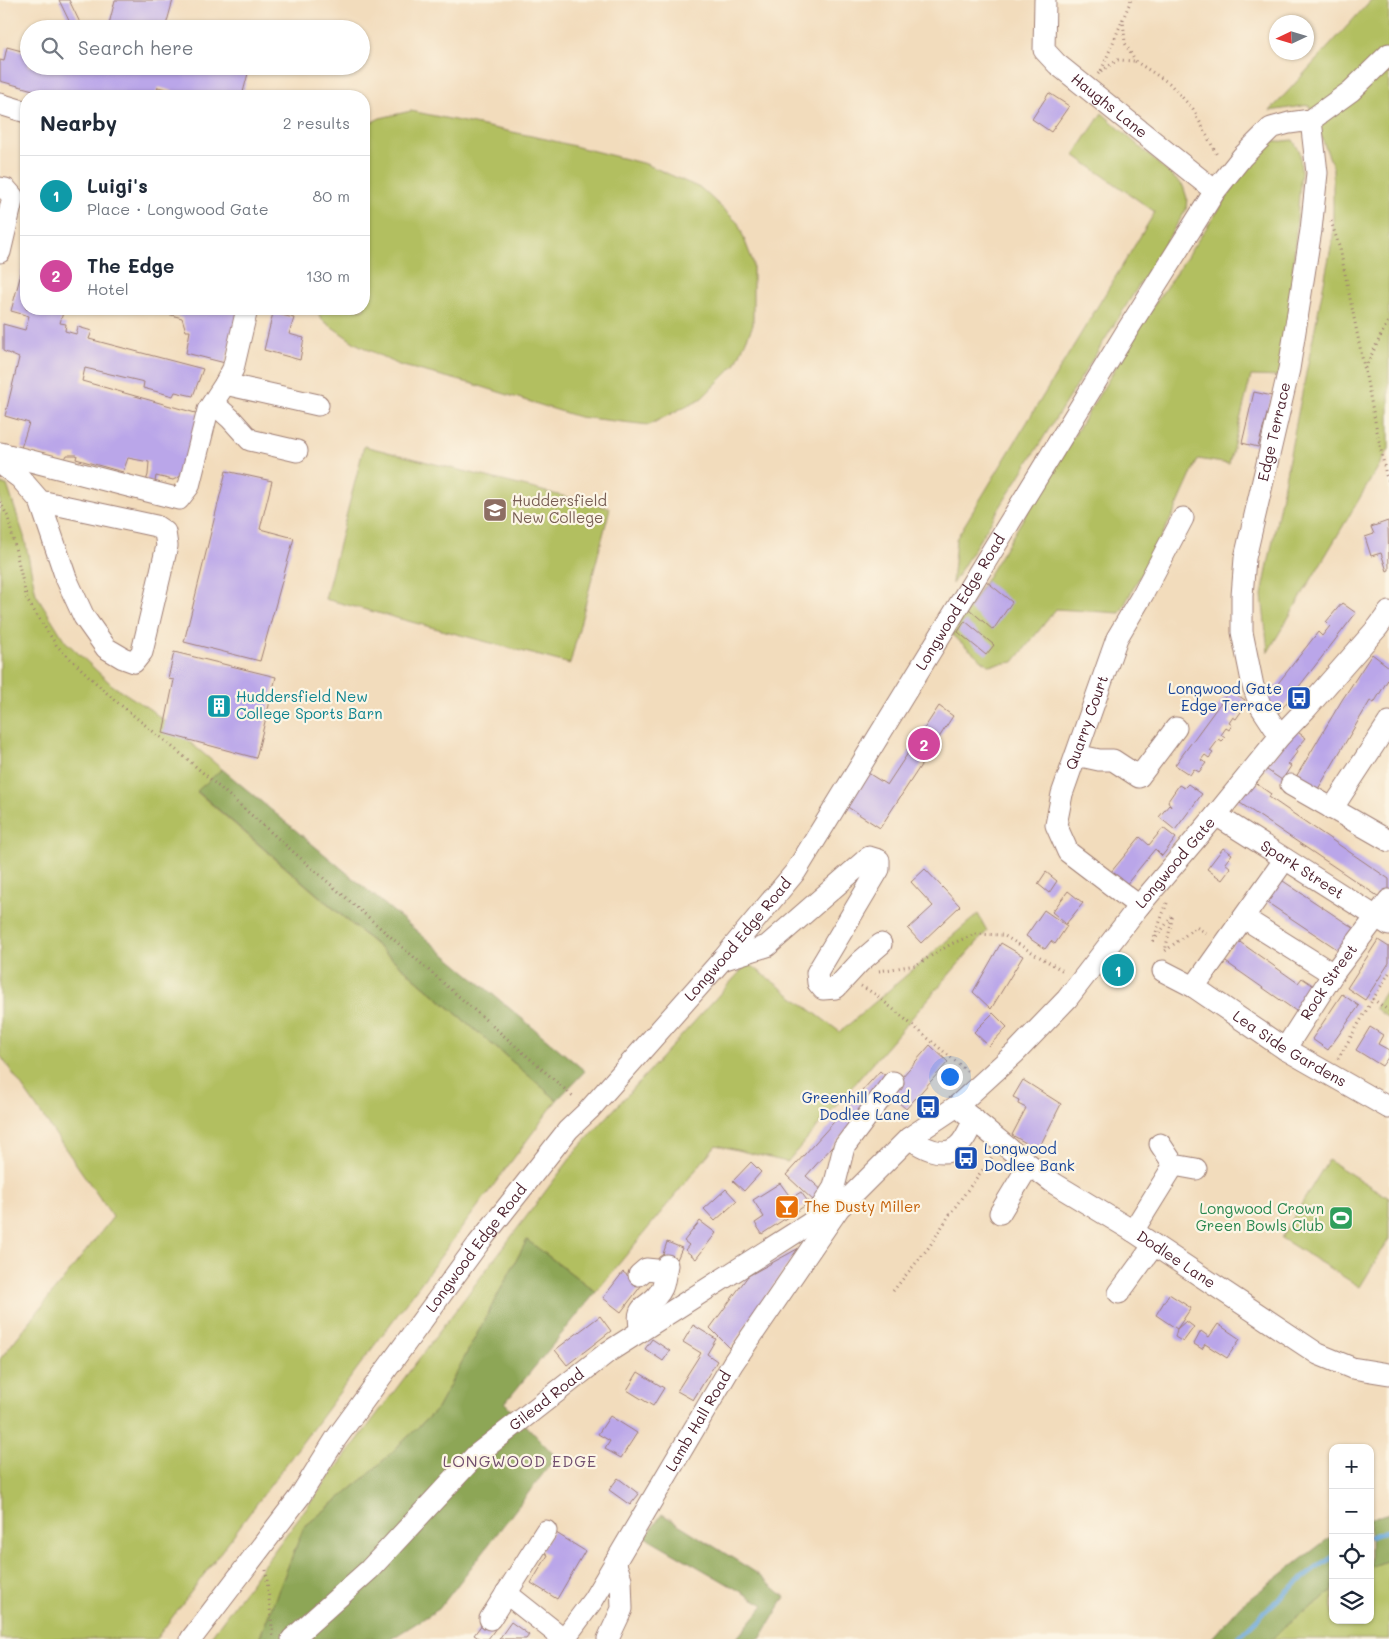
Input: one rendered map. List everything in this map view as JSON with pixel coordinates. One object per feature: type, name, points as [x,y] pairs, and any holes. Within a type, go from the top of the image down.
[{"type":"street","name":"Haughs Lane","points":[[1045,0],[1044,50],[1057,64],[1086,87],[1221,183]]},
{"type":"street","points":[[1311,120],[1351,91],[1389,54]]},
{"type":"street","points":[[0,104],[20,110]]},
{"type":"street","name":"Longwood Edge Road","points":[[191,1639],[300,1496],[335,1440],[478,1244],[568,1130],[589,1110],[722,960],[796,871],[1128,329],[1221,183],[1271,128],[1311,120]]},
{"type":"street","name":"Edge Terrace","points":[[1280,736],[1262,707],[1253,686],[1242,632],[1242,596],[1245,558],[1289,369],[1311,230],[1317,173],[1311,120]]},
{"type":"street","points":[[0,252],[13,197],[11,190]]},
{"type":"street","points":[[0,453],[179,499],[189,486],[208,410],[226,384],[232,369],[246,315]]},
{"type":"street","points":[[226,384],[318,405]]},
{"type":"street","points":[[213,403],[250,440],[297,451]]},
{"type":"street","points":[[0,463],[20,478],[40,501],[66,578],[84,617],[106,648],[134,662],[142,652],[166,546],[165,532],[156,526],[40,501]]},
{"type":"street","name":"Quarry Court","points":[[1138,906],[1068,852],[1056,825],[1062,794],[1117,638],[1143,594],[1182,518]]},
{"type":"street","name":"Longwood Gate","points":[[839,1208],[909,1138],[957,1106],[1015,1053],[1067,999],[1138,906],[1216,815],[1280,736],[1378,627],[1389,612]]},
{"type":"street","points":[[1332,809],[1389,722]]},
{"type":"street","points":[[1076,755],[1099,760],[1113,760],[1139,778],[1176,728]]},
{"type":"street","points":[[1291,785],[1389,841]]},
{"type":"street","name":"Spark Street","points":[[1216,815],[1383,921]]},
{"type":"street","points":[[722,960],[767,946],[869,857],[879,860],[879,869],[818,973],[818,983],[823,989],[836,988],[881,944]]},
{"type":"street","points":[[1194,987],[1285,859]]},
{"type":"street","name":"Rock Street","points":[[1284,1049],[1333,974],[1383,921],[1389,900]]},
{"type":"street","points":[[1244,918],[1333,974]]},
{"type":"street","name":"Lea Side Gardens","points":[[1163,971],[1194,987],[1284,1049],[1389,1108]]},
{"type":"street","points":[[812,1222],[834,1187],[844,1147],[893,1082]]},
{"type":"street","name":"Dodlee Lane","points":[[957,1106],[1002,1144],[1055,1184],[1133,1231],[1318,1354],[1352,1368],[1389,1374]]},
{"type":"street","points":[[909,1138],[928,1149],[946,1152],[957,1148],[974,1120]]},
{"type":"street","points":[[1160,1144],[1174,1165],[1196,1169]]},
{"type":"street","points":[[1000,1213],[1029,1164]]},
{"type":"street","points":[[1133,1231],[1174,1165]]},
{"type":"street","name":"Gilead Road","points":[[292,1639],[369,1570],[476,1455],[608,1352],[812,1222],[839,1208]]},
{"type":"street","name":"Lamb Hall Road","points":[[564,1639],[593,1600],[733,1363],[839,1208]]},
{"type":"street","points":[[1120,1293],[1154,1246]]},
{"type":"street","points":[[639,1275],[646,1269],[666,1268],[662,1288],[656,1297],[640,1311],[638,1318],[641,1331]]},
{"type":"street","points":[[490,1619],[546,1531]]},
{"type":"street","points":[[608,1639],[622,1609],[621,1579],[615,1562]]},
{"type":"street","points":[[506,1594],[564,1639]]},
{"type":"path","points":[[1101,71],[1131,0]]},
{"type":"path","points":[[1123,19],[1125,43],[1134,61]]},
{"type":"path","points":[[1086,87],[1101,71],[1118,60],[1134,61],[1169,83],[1193,110],[1221,183]]},
{"type":"path","points":[[1331,220],[1340,249],[1386,475],[1389,481]]},
{"type":"path","points":[[1365,369],[1389,319]]},
{"type":"path","points":[[0,502],[8,517],[27,600],[57,646],[112,698],[186,758],[589,1110]]},
{"type":"path","points":[[1157,884],[1168,900],[1152,943],[1173,916],[1165,952],[1196,927],[1225,944]]},
{"type":"path","points":[[981,1083],[875,994],[857,984],[854,969],[879,971],[916,965],[951,944],[975,934],[1003,935],[1067,973],[1085,976]]},
{"type":"path","points":[[1328,1073],[1389,973]]},
{"type":"path","points":[[1373,999],[1389,1011]]},
{"type":"path","points":[[893,1291],[929,1248],[952,1211],[1002,1144]]},
{"type":"path","points":[[264,1542],[273,1639]]},
{"type":"green space","points":[[1371,0],[1389,0],[1389,449],[1268,652],[1262,595],[1333,237],[1333,167],[1309,105],[1270,111]]},
{"type":"green space","points":[[411,111],[546,139],[646,164],[702,189],[738,223],[753,262],[753,325],[735,365],[702,398],[649,425],[579,417],[473,384],[399,365],[355,343],[322,320],[319,315],[370,315],[370,123],[380,118]]},
{"type":"green space","points":[[1102,113],[1183,186],[1187,198],[1186,210],[952,584],[956,539],[1155,212],[1074,155]]},
{"type":"green space","points":[[1293,140],[1300,152],[1301,171],[1284,377],[1251,376],[1229,464],[1198,459],[1174,513],[1120,613],[1056,609],[1014,662],[988,665],[952,635],[1154,305],[1251,162],[1274,142]]},
{"type":"green space","points":[[364,446],[610,508],[570,664],[325,599]]},
{"type":"green space","points":[[0,484],[7,485],[24,536],[36,594],[65,641],[112,685],[151,710],[222,769],[197,792],[557,1100],[156,1639],[0,1639],[0,1359],[113,1217],[0,1055]]},
{"type":"green space","points":[[222,769],[585,1071],[557,1100],[197,791]]},
{"type":"green space","points":[[978,914],[987,931],[787,1162],[716,1145],[596,1292],[527,1240],[437,1409],[367,1476],[304,1527],[259,1639],[209,1639],[576,1151],[748,963],[840,1032]]},
{"type":"green space","points":[[1389,986],[1389,1019],[1375,1008]]},
{"type":"green space","name":"Longwood Crown Green Bowls Club","points":[[1328,1160],[1389,1198],[1389,1239],[1360,1287],[1281,1238]]},
{"type":"green space","points":[[527,1240],[596,1292],[505,1403],[556,1457],[439,1609],[391,1639],[259,1639],[304,1527],[367,1476],[437,1409]]},
{"type":"green space","points":[[1389,1513],[1389,1560],[1374,1566],[1374,1534],[1374,1518]]},
{"type":"green space","points":[[662,1514],[755,1572],[785,1597],[760,1639],[736,1639],[764,1605],[646,1537]]},
{"type":"green space","points":[[1329,1538],[1329,1594],[1285,1626],[1272,1639],[1211,1639],[1240,1606]]},
{"type":"green space","points":[[1389,1560],[1389,1639],[1272,1639],[1285,1626],[1329,1594],[1329,1624],[1374,1624],[1374,1566]]},
{"type":"building","points":[[59,0],[69,0],[79,20],[69,20]]},
{"type":"building","points":[[115,0],[173,0],[167,20],[110,20]]},
{"type":"building","points":[[7,47],[20,51],[20,75],[248,75],[244,90],[169,90],[158,87],[157,90],[33,90],[0,81],[0,60],[4,61]]},
{"type":"building","points":[[1049,93],[1069,106],[1051,132],[1032,119]]},
{"type":"building","points":[[20,277],[20,314],[11,311]]},
{"type":"building","points":[[25,315],[62,315],[60,323],[66,324],[65,331],[76,334],[78,327],[92,331],[89,339],[203,369],[193,396],[175,392],[173,396],[143,388],[144,382],[85,368],[82,381],[199,414],[183,475],[173,480],[156,476],[155,482],[146,481],[149,462],[128,458],[123,472],[76,459],[77,455],[67,455],[64,461],[21,448],[29,423],[5,416],[19,358],[3,351],[3,324],[25,330],[29,316]]},
{"type":"building","points":[[171,315],[238,315],[225,363],[186,353],[190,331],[186,331],[182,318]]},
{"type":"building","points":[[273,315],[294,318],[289,334],[304,338],[300,360],[264,350]]},
{"type":"building","points":[[1254,392],[1272,396],[1258,447],[1242,443]]},
{"type":"building","points":[[226,471],[272,481],[260,529],[294,538],[260,661],[184,642]]},
{"type":"building","points":[[1388,521],[1389,570],[1387,571],[1381,553],[1371,556],[1365,537],[1374,534],[1371,527]]},
{"type":"building","points":[[986,581],[1012,602],[993,630],[969,609]]},
{"type":"building","points":[[1342,603],[1356,613],[1277,715],[1265,700],[1318,632],[1322,636],[1330,626],[1326,622]]},
{"type":"building","points":[[965,621],[994,645],[986,655],[958,632]]},
{"type":"building","name":"Huddersfield New College Sports Barn","points":[[174,652],[276,677],[256,758],[163,733],[174,680],[168,679]]},
{"type":"building","points":[[1372,654],[1389,667],[1389,678],[1374,703],[1370,701],[1318,789],[1296,777]]},
{"type":"building","points":[[1230,690],[1245,700],[1240,707],[1243,709],[1236,719],[1233,717],[1229,723],[1232,725],[1229,730],[1226,728],[1221,735],[1225,738],[1222,741],[1219,739],[1210,751],[1213,753],[1209,758],[1205,755],[1201,760],[1206,763],[1199,772],[1194,769],[1190,775],[1175,765]]},
{"type":"building","points":[[939,706],[953,716],[880,828],[846,806],[868,773],[887,785]]},
{"type":"building","points":[[1295,730],[1306,738],[1288,764],[1291,766],[1282,780],[1264,768]]},
{"type":"building","points":[[1254,782],[1271,794],[1269,797],[1389,879],[1389,890],[1382,899],[1237,801]]},
{"type":"building","points":[[1188,784],[1202,794],[1175,830],[1159,817],[1169,805],[1171,807],[1168,801],[1179,785],[1184,788]]},
{"type":"building","points":[[1163,828],[1176,838],[1162,856],[1155,849],[1121,891],[1106,878],[1140,837],[1149,845]]},
{"type":"building","points":[[1223,848],[1232,854],[1225,863],[1231,868],[1222,880],[1207,869]]},
{"type":"building","points":[[925,869],[960,906],[921,943],[908,929],[933,906],[911,882]]},
{"type":"building","points":[[1046,872],[1057,881],[1049,893],[1038,884]]},
{"type":"building","points":[[1280,879],[1355,929],[1340,951],[1265,901]]},
{"type":"building","points":[[1068,891],[1083,903],[1066,924],[1052,912]]},
{"type":"building","points":[[1044,910],[1067,926],[1055,944],[1051,941],[1045,949],[1026,936]]},
{"type":"building","points":[[1237,940],[1298,983],[1302,978],[1314,986],[1296,1011],[1223,960]]},
{"type":"building","points":[[1378,940],[1389,947],[1389,963],[1365,1000],[1347,988]]},
{"type":"building","points":[[1001,943],[1023,956],[991,1009],[973,992]]},
{"type":"building","points":[[1114,957],[1133,969],[1123,984],[1104,971]]},
{"type":"building","points":[[1342,994],[1359,1006],[1328,1050],[1312,1039]]},
{"type":"building","points":[[993,1013],[1007,1027],[989,1046],[974,1032]]},
{"type":"building","points":[[1370,1027],[1383,1035],[1378,1044],[1389,1050],[1389,1056],[1382,1066],[1356,1050]]},
{"type":"building","points":[[930,1045],[948,1062],[906,1109],[888,1093]]},
{"type":"building","points":[[880,1071],[891,1081],[806,1176],[824,1192],[815,1202],[786,1175]]},
{"type":"building","points":[[1023,1080],[1061,1104],[1038,1150],[1012,1135],[1026,1108],[1018,1104],[1019,1100],[1013,1097]]},
{"type":"building","points":[[751,1162],[761,1172],[744,1191],[733,1181]]},
{"type":"building","points":[[780,1183],[791,1198],[801,1192],[809,1203],[762,1234],[755,1223],[764,1217],[753,1200]]},
{"type":"building","points":[[726,1189],[737,1201],[715,1221],[704,1209]]},
{"type":"building","points":[[700,1221],[716,1233],[696,1259],[685,1250],[689,1245],[684,1241]]},
{"type":"building","points":[[667,1242],[682,1248],[676,1262],[662,1257]]},
{"type":"building","points":[[799,1248],[730,1348],[710,1328],[748,1276]]},
{"type":"building","points":[[623,1272],[641,1286],[621,1312],[603,1298]]},
{"type":"building","points":[[1169,1294],[1191,1308],[1177,1329],[1156,1315]]},
{"type":"building","points":[[600,1316],[611,1331],[567,1365],[555,1350]]},
{"type":"building","points":[[1186,1321],[1194,1327],[1183,1342],[1175,1337],[1177,1329]]},
{"type":"building","points":[[1218,1324],[1240,1339],[1227,1358],[1205,1344],[1202,1349],[1194,1344],[1201,1331],[1209,1337]]},
{"type":"building","points":[[693,1325],[716,1339],[707,1354],[717,1361],[693,1400],[677,1391],[701,1353],[683,1342]]},
{"type":"building","points":[[652,1339],[670,1351],[663,1361],[645,1349]]},
{"type":"building","points":[[638,1372],[664,1388],[653,1406],[627,1390]]},
{"type":"building","points":[[610,1416],[637,1433],[621,1458],[605,1449],[610,1441],[598,1434]]},
{"type":"building","points":[[618,1478],[639,1494],[630,1505],[609,1490]]},
{"type":"building","points":[[553,1531],[585,1551],[557,1599],[531,1583],[548,1555],[541,1550]]},
{"type":"building","points":[[485,1620],[496,1628],[488,1639],[480,1639],[474,1635]]},
{"type":"building","points":[[511,1622],[529,1635],[526,1639],[499,1639]]},
{"type":"waterway","points":[[1374,1536],[1389,1530]]},
{"type":"waterway","points":[[1237,1639],[1283,1595],[1329,1560]]},
{"type":"place","name":"Huddersfield New College","points":[[495,510]]},
{"type":"place","name":"Longwood Gate Edge Terrace","points":[[1299,698]]},
{"type":"place","name":"Huddersfield New College Sports Barn","points":[[219,706]]},
{"type":"place","name":"The Edge","points":[[924,744]]},
{"type":"place","name":"Luigi's","points":[[1118,970]]},
{"type":"place","name":"Greenhill Road Dodlee Lane","points":[[928,1107]]},
{"type":"place","name":"Longwood Dodlee Bank","points":[[966,1158]]},
{"type":"place","name":"The Dusty Miller","points":[[787,1207]]},
{"type":"place","name":"Longwood Crown Green Bowls Club","points":[[1341,1218]]},
{"type":"district","name":"LONGWOOD EDGE","points":[[520,1461]]}]
